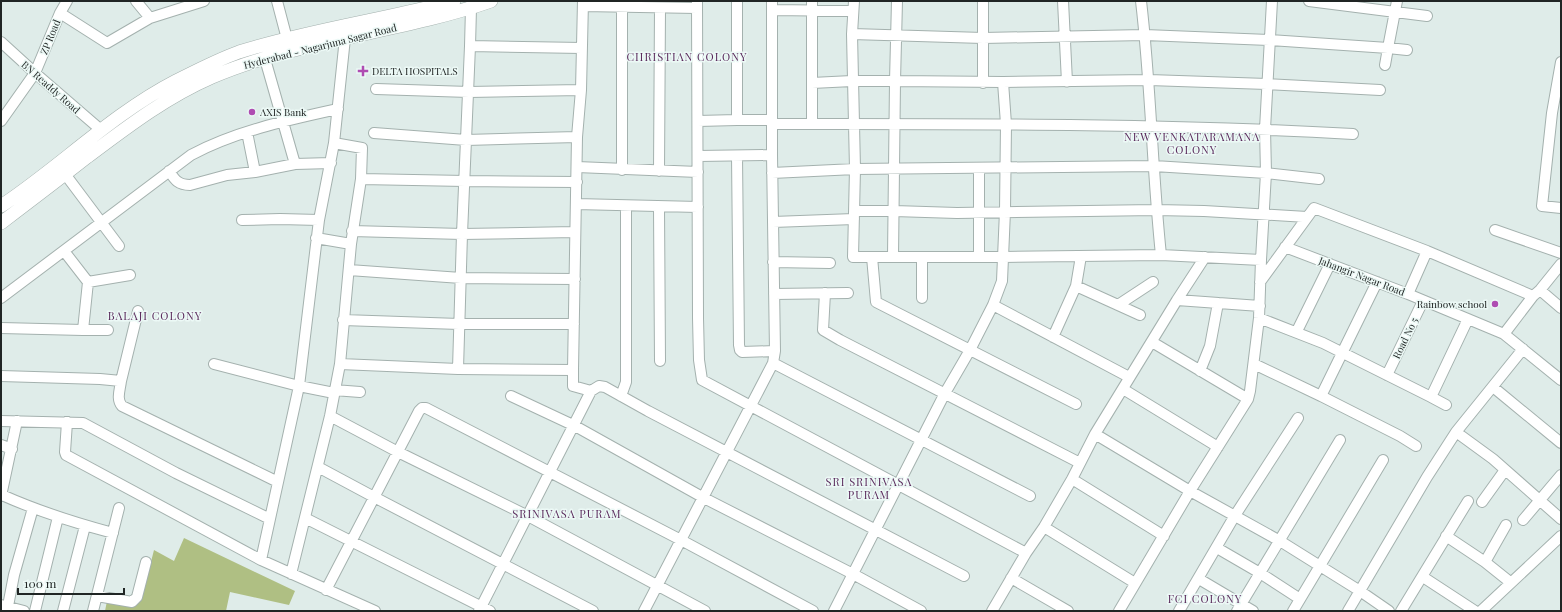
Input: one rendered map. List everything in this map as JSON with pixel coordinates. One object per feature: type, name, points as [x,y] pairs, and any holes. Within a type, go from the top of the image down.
[{"type":"main road","name":"Hyderabad - Nagarjuna Sagar Road","points":[[1,223],[101,130],[134,106],[174,82],[238,53],[287,39],[432,4],[454,1]]},
{"type":"main road","name":"Hyderabad - Nagarjuna Sagar Road","points":[[1,206],[65,174],[155,108],[211,78],[265,59],[346,38],[442,17],[491,1]]},
{"type":"street","name":"ZP Road","points":[[1,121],[35,73],[60,13],[67,1]]},
{"type":"street","points":[[136,1],[150,18]]},
{"type":"street","points":[[60,13],[107,42],[150,18],[204,1]]},
{"type":"street","points":[[277,1],[287,39]]},
{"type":"street","points":[[737,1],[737,120]]},
{"type":"street","points":[[893,257],[895,36],[897,1]]},
{"type":"street","points":[[983,1],[983,83]]},
{"type":"street","points":[[1063,1],[1067,82]]},
{"type":"street","points":[[1141,1],[1149,80],[1156,210],[1161,255]]},
{"type":"street","points":[[1119,611],[1190,491],[1248,399],[1254,364],[1260,306],[1266,173],[1265,129],[1272,1]]},
{"type":"street","points":[[1309,1],[1427,16]]},
{"type":"street","points":[[1385,65],[1397,1]]},
{"type":"street","points":[[591,391],[573,386],[577,137],[581,90],[583,3],[622,7],[660,8],[697,4],[698,318],[699,360],[702,380],[1026,553]]},
{"type":"street","points":[[644,611],[773,363],[775,351],[772,173],[772,6],[853,6],[852,81],[855,169],[853,257],[1004,258],[1161,255],[1261,260]]},
{"type":"street","points":[[812,6],[812,124]]},
{"type":"street","points":[[622,7],[622,170]]},
{"type":"street","points":[[458,369],[471,8]]},
{"type":"street","points":[[659,171],[660,8]]},
{"type":"street","points":[[852,34],[983,38],[1145,35],[1269,40],[1407,50]]},
{"type":"street","points":[[261,560],[278,482],[283,466],[299,386],[316,238],[334,143],[346,38]]},
{"type":"street","name":"BN Readdy Road","points":[[1,42],[101,130]]},
{"type":"street","points":[[470,46],[582,48]]},
{"type":"street","points":[[265,59],[294,164]]},
{"type":"street","points":[[1561,62],[1552,114],[1542,206],[1561,208]]},
{"type":"street","points":[[812,83],[852,81],[983,83],[1149,80],[1380,90]]},
{"type":"street","points":[[834,611],[945,393],[970,350],[993,305],[1002,281],[1004,258],[1006,124],[1003,82]]},
{"type":"street","points":[[376,89],[469,92],[581,90]]},
{"type":"street","points":[[1,298],[64,252],[169,171],[200,150],[247,132],[338,109]]},
{"type":"street","points":[[698,121],[737,120],[812,124],[895,123],[1151,126],[1265,129],[1353,134]]},
{"type":"street","points":[[247,132],[255,172]]},
{"type":"street","points":[[374,133],[466,140],[577,137]]},
{"type":"street","points":[[291,574],[330,416],[340,364],[352,231],[361,178],[362,148],[334,143]]},
{"type":"street","points":[[698,156],[772,155]]},
{"type":"street","points":[[737,156],[739,345],[742,352],[775,351]]},
{"type":"street","points":[[169,171],[177,183],[190,185],[227,175],[255,172],[294,164],[331,162]]},
{"type":"street","points":[[772,173],[855,169],[1154,166],[1266,173],[1319,179]]},
{"type":"street","points":[[577,167],[698,172]]},
{"type":"street","points":[[979,168],[979,257]]},
{"type":"street","points":[[65,174],[119,246]]},
{"type":"street","points":[[361,178],[465,182],[577,182]]},
{"type":"street","points":[[576,204],[698,207]]},
{"type":"street","points":[[621,396],[626,382],[626,206]]},
{"type":"street","points":[[659,207],[660,361]]},
{"type":"street","points":[[1260,282],[1314,208],[1537,293],[1561,308]]},
{"type":"street","points":[[773,222],[894,211],[979,212],[1156,210],[1264,214],[1307,218]]},
{"type":"street","points":[[242,220],[319,220]]},
{"type":"street","points":[[1495,230],[1561,253]]},
{"type":"street","points":[[352,231],[462,234],[576,232]]},
{"type":"street","points":[[316,238],[351,244]]},
{"type":"street","name":"Jahangir Nagar Road","points":[[1285,247],[1408,294],[1504,334],[1561,380]]},
{"type":"street","points":[[1408,294],[1427,251]]},
{"type":"street","points":[[64,252],[88,282],[83,330]]},
{"type":"street","points":[[1052,337],[1076,286],[1081,256]]},
{"type":"street","points":[[872,257],[876,302],[1076,404]]},
{"type":"street","points":[[922,257],[922,298]]},
{"type":"street","points":[[992,611],[1026,553],[1044,526],[1072,478],[1095,434],[1129,377],[1205,257]]},
{"type":"street","points":[[773,262],[830,262]]},
{"type":"street","points":[[1297,331],[1330,264]]},
{"type":"street","points":[[1504,334],[1561,264]]},
{"type":"street","points":[[349,270],[461,278],[575,279]]},
{"type":"street","points":[[88,282],[130,275]]},
{"type":"street","points":[[1118,305],[1153,282]]},
{"type":"street","points":[[1321,396],[1377,282]]},
{"type":"street","points":[[1076,286],[1140,315]]},
{"type":"street","points":[[825,293],[824,330],[840,340],[1080,463]]},
{"type":"street","points":[[774,294],[848,293]]},
{"type":"street","points":[[1177,300],[1260,306]]},
{"type":"street","name":"Road No 5","points":[[1387,375],[1423,301]]},
{"type":"street","points":[[1200,371],[1210,346],[1218,303]]},
{"type":"street","points":[[993,305],[1129,377]]},
{"type":"street","points":[[138,311],[118,398],[122,406],[278,482]]},
{"type":"street","points":[[1259,318],[1297,331],[1342,352],[1446,405]]},
{"type":"street","points":[[1432,397],[1468,319]]},
{"type":"street","points":[[343,320],[459,324],[574,324]]},
{"type":"street","points":[[1,328],[108,330]]},
{"type":"street","points":[[1152,342],[1248,399]]},
{"type":"street","points":[[1348,611],[1426,477],[1456,432],[1523,349]]},
{"type":"street","points":[[773,363],[1030,496]]},
{"type":"street","points":[[214,364],[299,386],[334,391],[360,392]]},
{"type":"street","points":[[340,364],[458,369],[573,370]]},
{"type":"street","points":[[1254,364],[1321,396],[1400,436],[1416,446]]},
{"type":"street","points":[[1,376],[121,381]]},
{"type":"street","points":[[305,518],[483,609],[503,565],[575,426],[591,391],[598,386],[605,387],[727,453],[964,576]]},
{"type":"street","points":[[1493,387],[1561,443]]},
{"type":"street","points":[[1123,389],[1218,447]]},
{"type":"street","points":[[510,396],[575,426],[704,498],[853,574],[921,611]]},
{"type":"street","points":[[326,590],[419,411],[422,408],[426,408],[681,540],[813,611]]},
{"type":"street","points":[[330,416],[398,452],[528,516],[658,584],[705,611]]},
{"type":"street","points":[[1179,611],[1234,517],[1298,418]]},
{"type":"street","points":[[1,421],[80,422],[176,473],[270,519]]},
{"type":"street","points":[[17,421],[1,496],[85,526],[114,532]]},
{"type":"street","points":[[67,422],[66,455],[261,560],[375,611]]},
{"type":"street","points":[[1456,432],[1505,470],[1561,519]]},
{"type":"street","points":[[1095,434],[1234,517],[1280,541],[1389,611]]},
{"type":"street","points":[[1239,608],[1340,440]]},
{"type":"street","points":[[1,445],[12,449]]},
{"type":"street","points":[[1293,611],[1383,460]]},
{"type":"street","points":[[318,467],[593,611]]},
{"type":"street","points":[[1482,502],[1505,470]]},
{"type":"street","points":[[1523,520],[1561,475]]},
{"type":"street","points":[[1072,478],[1164,536]]},
{"type":"street","points":[[1401,611],[1468,501]]},
{"type":"street","points":[[24,611],[4,606],[33,508]]},
{"type":"street","points":[[93,611],[119,508]]},
{"type":"street","points":[[35,611],[58,517]]},
{"type":"street","points":[[63,611],[85,526]]},
{"type":"street","points":[[1044,526],[1135,583]]},
{"type":"street","points":[[1485,562],[1506,526]]},
{"type":"street","points":[[1446,536],[1485,562],[1510,582]]},
{"type":"street","points":[[1480,611],[1561,536]]},
{"type":"street","points":[[1217,548],[1260,573],[1300,599]]},
{"type":"street","points":[[97,596],[132,602],[137,597],[146,562]]},
{"type":"street","points":[[1423,576],[1475,611]]},
{"type":"street","points":[[1011,578],[1068,611]]},
{"type":"street","points":[[1198,579],[1239,608],[1253,611]]},
{"type":"green space","points":[[184,538],[295,591],[289,605],[230,592],[226,611],[105,611],[108,596],[141,601],[154,550],[174,561]]},
{"type":"place","name":"DELTA HOSPITALS","points":[[363,71]]},
{"type":"place","name":"AXIS Bank","points":[[252,112]]},
{"type":"place","name":"Rainbow school","points":[[1495,304]]},
{"type":"district","name":"CHRISTIAN COLONY","points":[[687,56]]},
{"type":"district","name":"NEW VENKATARAMANA COLONY","points":[[1192,142]]},
{"type":"district","name":"BALAJI COLONY","points":[[155,315]]},
{"type":"district","name":"SRI SRINIVASA PURAM","points":[[869,487]]},
{"type":"district","name":"SRINIVASA PURAM","points":[[567,513]]},
{"type":"district","name":"FCI COLONY","points":[[1205,598]]}]
